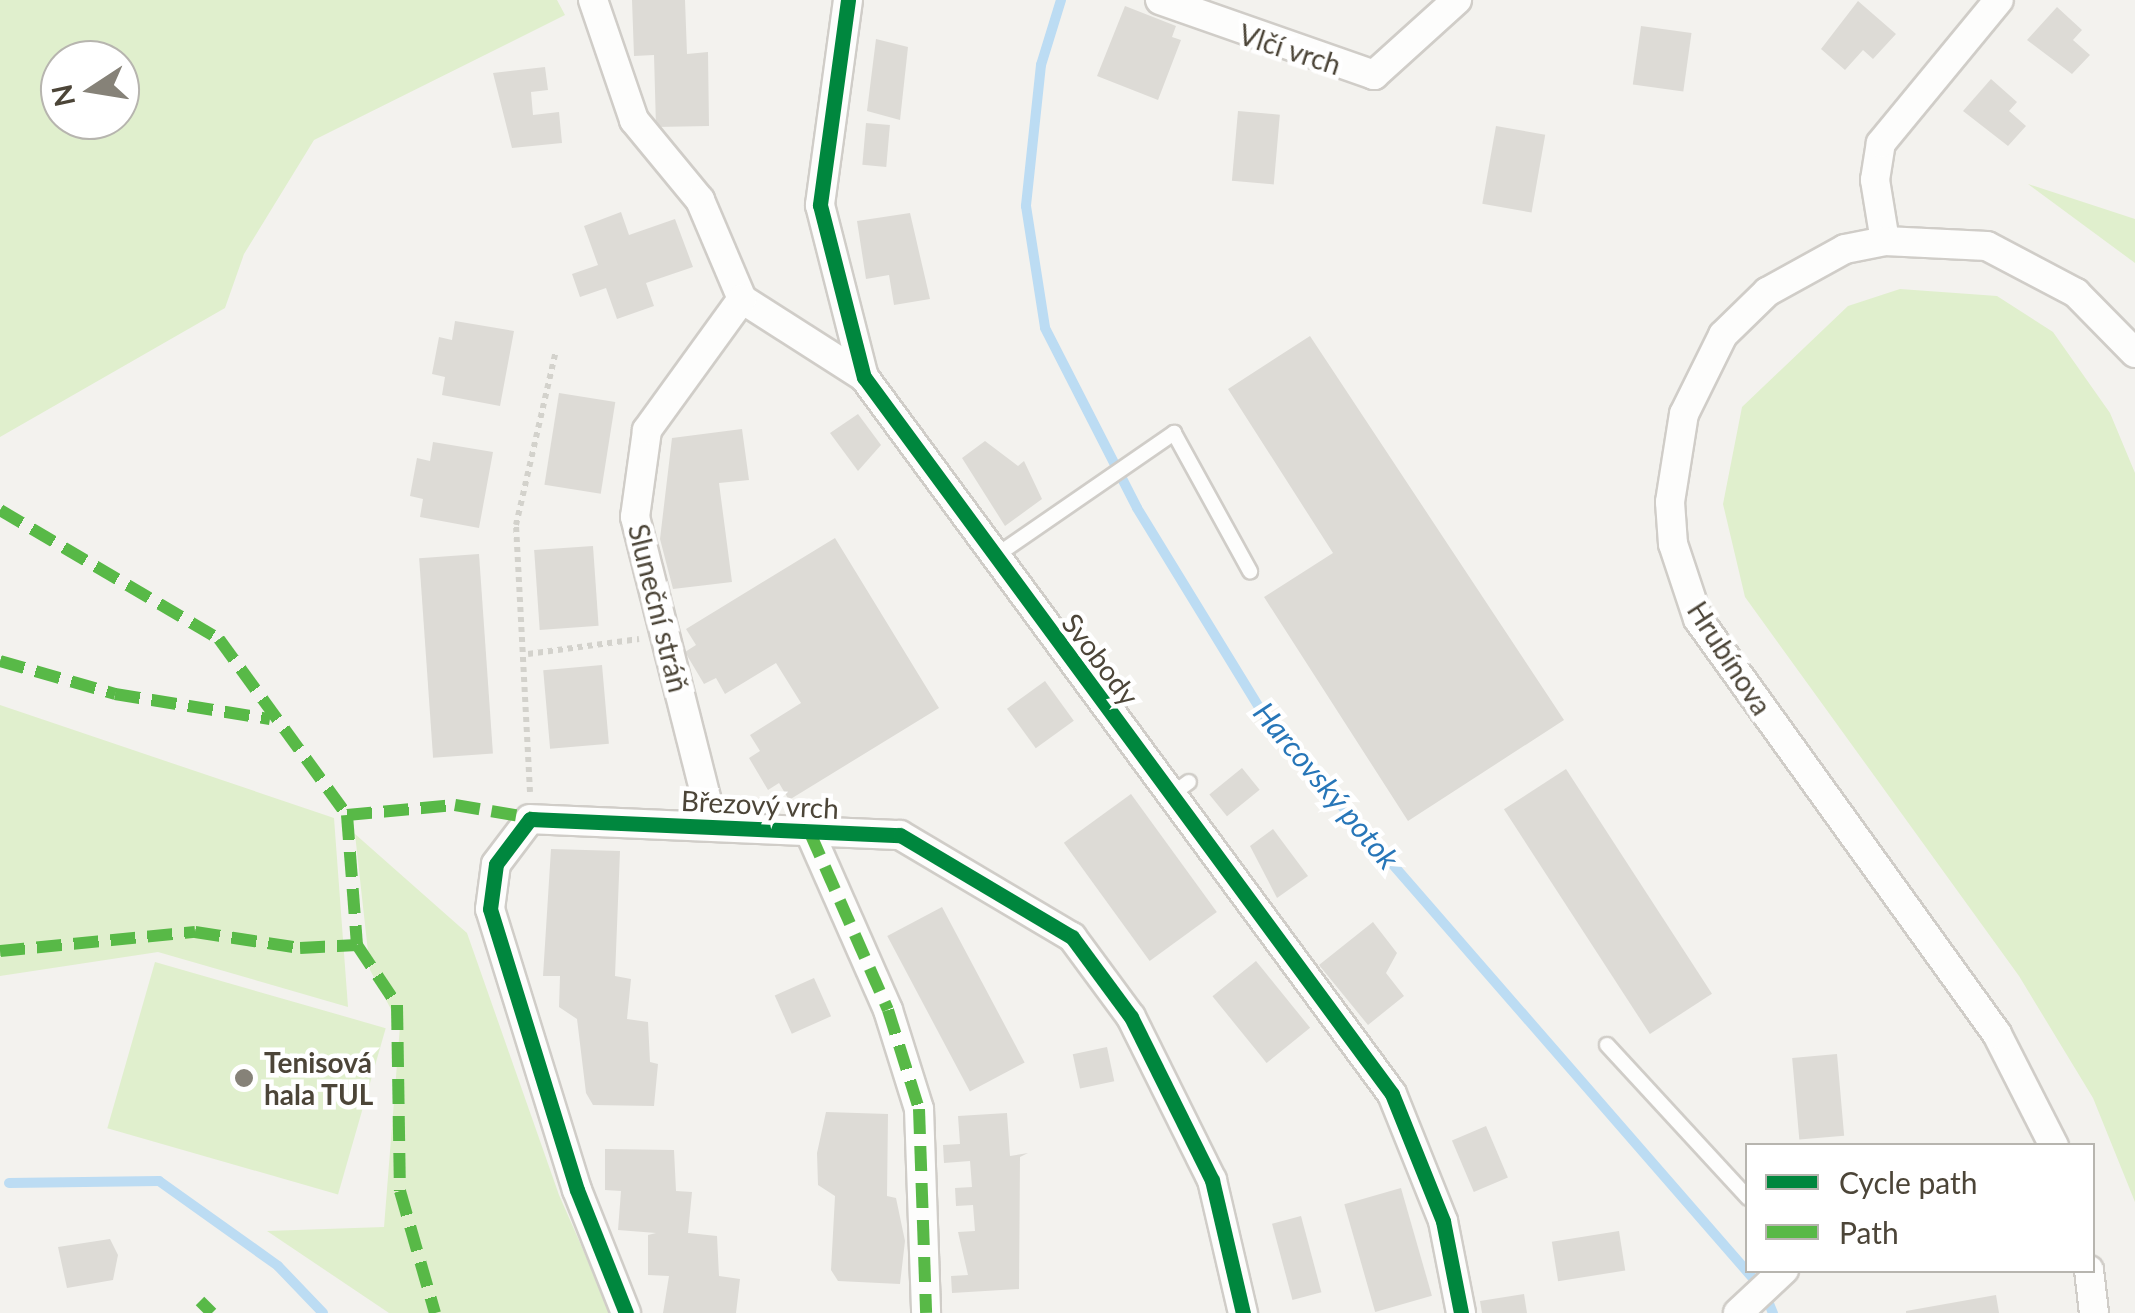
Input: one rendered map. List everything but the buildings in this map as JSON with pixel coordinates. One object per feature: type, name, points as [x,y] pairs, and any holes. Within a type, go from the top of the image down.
[{"type":"street","points":[[593,0],[634,120],[700,200],[742,299],[864,377]]},
{"type":"street","name":"Svobody","points":[[848,0],[820,205],[864,377],[1180,788],[1392,1094],[1443,1222],[1461,1313]]},
{"type":"street","name":"Vlčí vrch","points":[[1160,0],[1374,75],[1457,0]]},
{"type":"street","points":[[1885,241],[1875,180],[1881,143],[1998,0]]},
{"type":"street","name":"Hrubínova","points":[[2052,1143],[1998,1034],[1698,619],[1673,544],[1684,414],[1723,336],[1796,272],[1885,241],[1987,246],[2034,266],[2135,352]]},
{"type":"street","name":"Sluneční stráň","points":[[714,826],[635,517],[646,430],[742,299]]},
{"type":"street","points":[[530,819],[496,864],[490,909],[577,1190],[626,1313]]},
{"type":"street","name":"Březový vrch","points":[[530,819],[900,835],[1072,937],[1131,1016],[1212,1180],[1243,1313]]},
{"type":"street","name":"Březový vrch","points":[[810,833],[888,1010],[918,1109],[926,1313]]},
{"type":"street","points":[[1742,1310],[1782,1273]]},
{"type":"street","points":[[2089,1273],[2094,1313]]},
{"type":"lane","points":[[998,553],[1098,477],[1174,433],[1250,572]]},
{"type":"lane","points":[[998,553],[1026,549]]},
{"type":"lane","points":[[1607,1045],[1745,1195]]},
{"type":"path","points":[[530,819],[528,654],[516,525],[556,351]]},
{"type":"path","points":[[528,654],[664,633]]},
{"type":"green space","points":[[0,0],[557,0],[565,15],[314,140],[244,254],[225,308],[0,437]]},
{"type":"green space","points":[[2028,184],[2135,219],[2135,263]]},
{"type":"green space","points":[[1900,289],[1997,296],[2053,332],[2110,413],[2135,473],[2135,1202],[2093,1098],[2019,976],[1745,597],[1723,504],[1742,407],[1848,306]]},
{"type":"green space","points":[[0,705],[334,818],[348,1007],[158,952],[0,976]]},
{"type":"green space","points":[[355,834],[467,933],[559,1195],[611,1313],[389,1313],[267,1231],[384,1227],[400,1026],[370,970]]},
{"type":"green space","name":"Tenisová hala TUL","points":[[155,962],[386,1028],[338,1194],[107,1128]]},
{"type":"waterway","name":"Harcovský potok","points":[[1061,0],[1041,65],[1026,206],[1045,328],[1137,508],[1267,720],[1745,1269]]},
{"type":"waterway","points":[[9,1183],[159,1181],[278,1266],[323,1313]]},
{"type":"waterway","name":"Harcovský potok","points":[[1748,1273],[1764,1291],[1773,1313]]},
{"type":"marked path","points":[[0,510],[219,639],[347,815],[357,945],[397,1005],[400,1191],[435,1313]]},
{"type":"marked path","points":[[0,661],[115,694],[270,719]]},
{"type":"marked path","points":[[347,815],[455,805],[538,819]]},
{"type":"marked path","points":[[810,833],[888,1010],[919,1109],[926,1313]]},
{"type":"marked path","points":[[0,951],[195,932],[300,948],[357,945]]},
{"type":"marked path","points":[[200,1301],[212,1313]]},
{"type":"cycle path","points":[[848,0],[820,205],[864,377],[1392,1094],[1443,1221],[1461,1313]]},
{"type":"cycle path","points":[[626,1313],[577,1190],[490,909],[496,864],[530,819],[900,835],[1072,937],[1131,1017],[1212,1180],[1243,1313]]},
{"type":"place","name":"Tenisová hala TUL","points":[[244,1078]]}]
